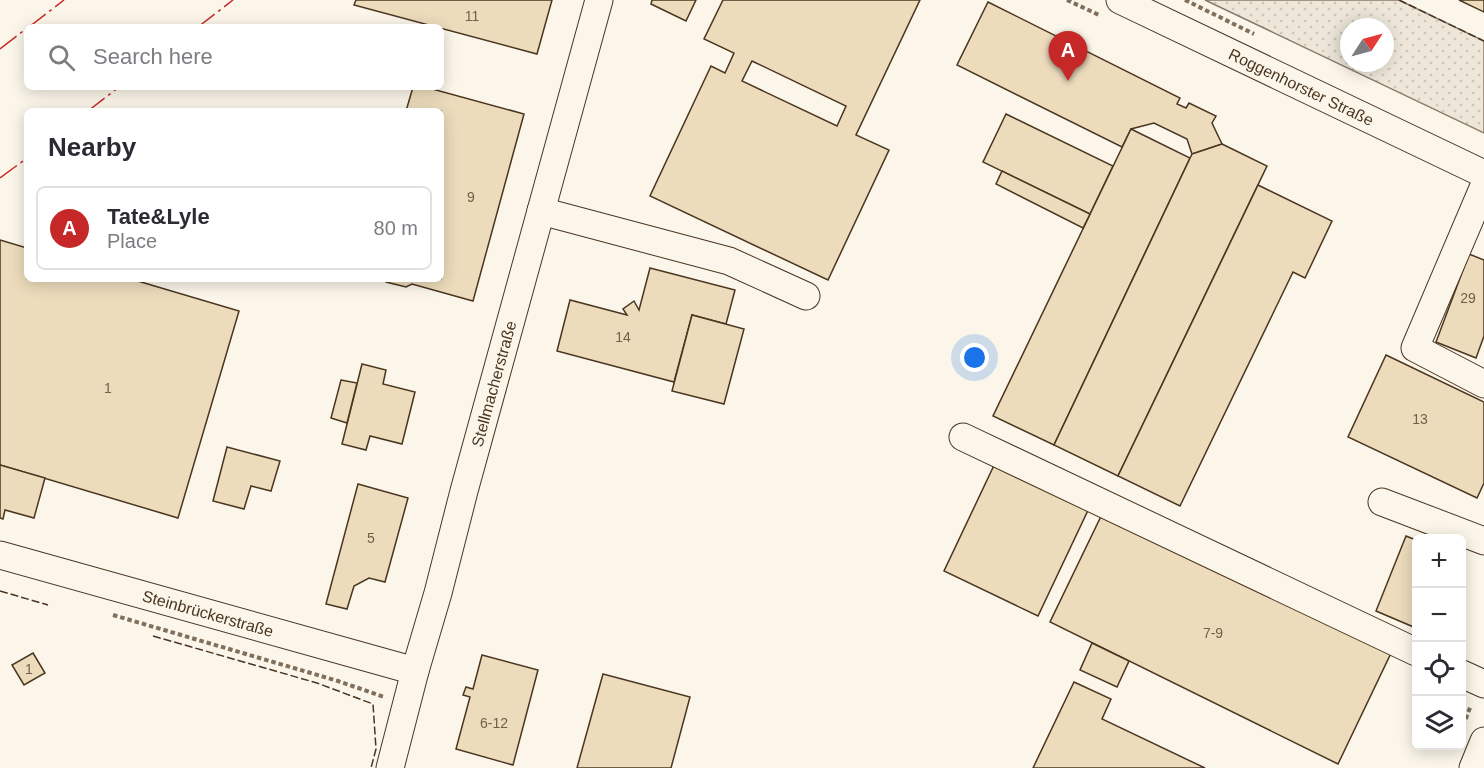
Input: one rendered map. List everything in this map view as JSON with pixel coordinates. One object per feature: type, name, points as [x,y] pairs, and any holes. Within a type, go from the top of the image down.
[{"type":"street","name":"Stellmacherstraße","points":[[390,768],[599,0]]},
{"type":"street","name":"Roggenhorster Straße","points":[[1120,0],[1484,174]]},
{"type":"street","points":[[1484,186],[1415,348],[1484,384]]},
{"type":"street","points":[[541,211],[729,261],[806,296]]},
{"type":"street","points":[[963,437],[1412,650]]},
{"type":"street","points":[[1382,502],[1484,541]]},
{"type":"street","name":"Steinbrückerstraße","points":[[0,555],[415,671]]},
{"type":"street","points":[[1466,676],[1484,684]]},
{"type":"street","points":[[1473,768],[1484,741]]},
{"type":"path","points":[[107,614],[338,681],[406,704]]},
{"type":"shaded area","points":[[1205,0],[1399,0],[1484,41],[1484,133],[1356,72],[1394,72],[1394,18],[1340,18],[1340,64]]},
{"type":"building","points":[[356,0],[552,0],[537,54],[444,29],[444,24],[425,24],[354,5]]},
{"type":"building","points":[[652,0],[696,0],[686,21],[651,4]]},
{"type":"building","points":[[723,0],[920,0],[856,135],[889,150],[828,280],[650,196],[711,66],[725,73],[734,53],[704,39]],"holes":[[[752,61],[846,106],[837,126],[742,81]]]},
{"type":"building","points":[[1459,0],[1484,0],[1484,12]]},
{"type":"building","points":[[988,2],[1180,98],[1177,104],[1186,108],[1189,103],[1216,116],[1212,123],[1222,144],[1192,154],[1187,139],[1154,123],[1131,129],[1122,147],[957,65]]},
{"type":"building","points":[[412,90],[436,90],[524,114],[473,301],[412,284],[406,287],[386,282],[444,282],[444,108],[407,108]]},
{"type":"building","points":[[1006,114],[1113,166],[1090,214],[983,162]]},
{"type":"building","points":[[1131,129],[1190,158],[1054,445],[993,416]]},
{"type":"building","points":[[1222,144],[1267,166],[1118,476],[1054,445],[1192,154]]},
{"type":"building","points":[[1002,171],[1090,214],[1083,228],[996,184]]},
{"type":"building","points":[[1258,185],[1332,221],[1305,278],[1293,272],[1180,506],[1118,476]]},
{"type":"building","points":[[0,240],[24,247],[24,282],[141,282],[239,311],[178,518],[0,465]]},
{"type":"building","points":[[1469,254],[1484,260],[1484,336],[1476,358],[1436,342]]},
{"type":"building","points":[[650,268],[735,290],[726,324],[692,315],[674,382],[557,351],[570,300],[627,315],[623,309],[634,301],[639,310]]},
{"type":"building","points":[[692,315],[744,329],[724,404],[672,391]]},
{"type":"building","points":[[1386,355],[1484,402],[1484,483],[1477,498],[1348,437]]},
{"type":"building","points":[[362,364],[386,370],[383,384],[415,392],[402,444],[370,436],[366,450],[342,444]]},
{"type":"building","points":[[341,380],[357,383],[347,423],[331,418]]},
{"type":"building","points":[[227,447],[280,461],[271,491],[251,486],[244,509],[213,501]]},
{"type":"building","points":[[997,459],[1091,504],[1038,616],[944,571]]},
{"type":"building","points":[[0,465],[45,478],[34,518],[5,510],[3,519],[0,518]]},
{"type":"building","points":[[358,484],[408,498],[385,582],[369,578],[354,586],[347,609],[326,604]]},
{"type":"building","points":[[1105,508],[1392,651],[1338,764],[1050,622]]},
{"type":"building","points":[[1406,536],[1412,538],[1412,626],[1376,611]]},
{"type":"building","points":[[1092,643],[1129,661],[1117,687],[1080,670]]},
{"type":"building","points":[[33,653],[45,673],[24,685],[12,665]]},
{"type":"building","points":[[482,655],[538,670],[513,765],[456,749],[470,697],[463,695],[466,687],[473,689]]},
{"type":"building","points":[[603,674],[690,697],[671,768],[577,768]]},
{"type":"building","points":[[1074,682],[1111,699],[1102,719],[1205,768],[1033,768]]},
{"type":"fence","points":[[1399,0],[1484,41]]},
{"type":"fence","points":[[0,591],[48,605]]},
{"type":"fence","points":[[153,636],[317,683],[373,704],[376,749],[371,768]]},
{"type":"power","points":[[33,24],[64,0]]},
{"type":"power","points":[[202,24],[233,0]]},
{"type":"power","points":[[0,49],[24,30]]},
{"type":"power","points":[[92,108],[115,90]]},
{"type":"power","points":[[0,178],[24,160]]},
{"type":"place","name":"Tate&Lyle","points":[[1068,81]]}]
